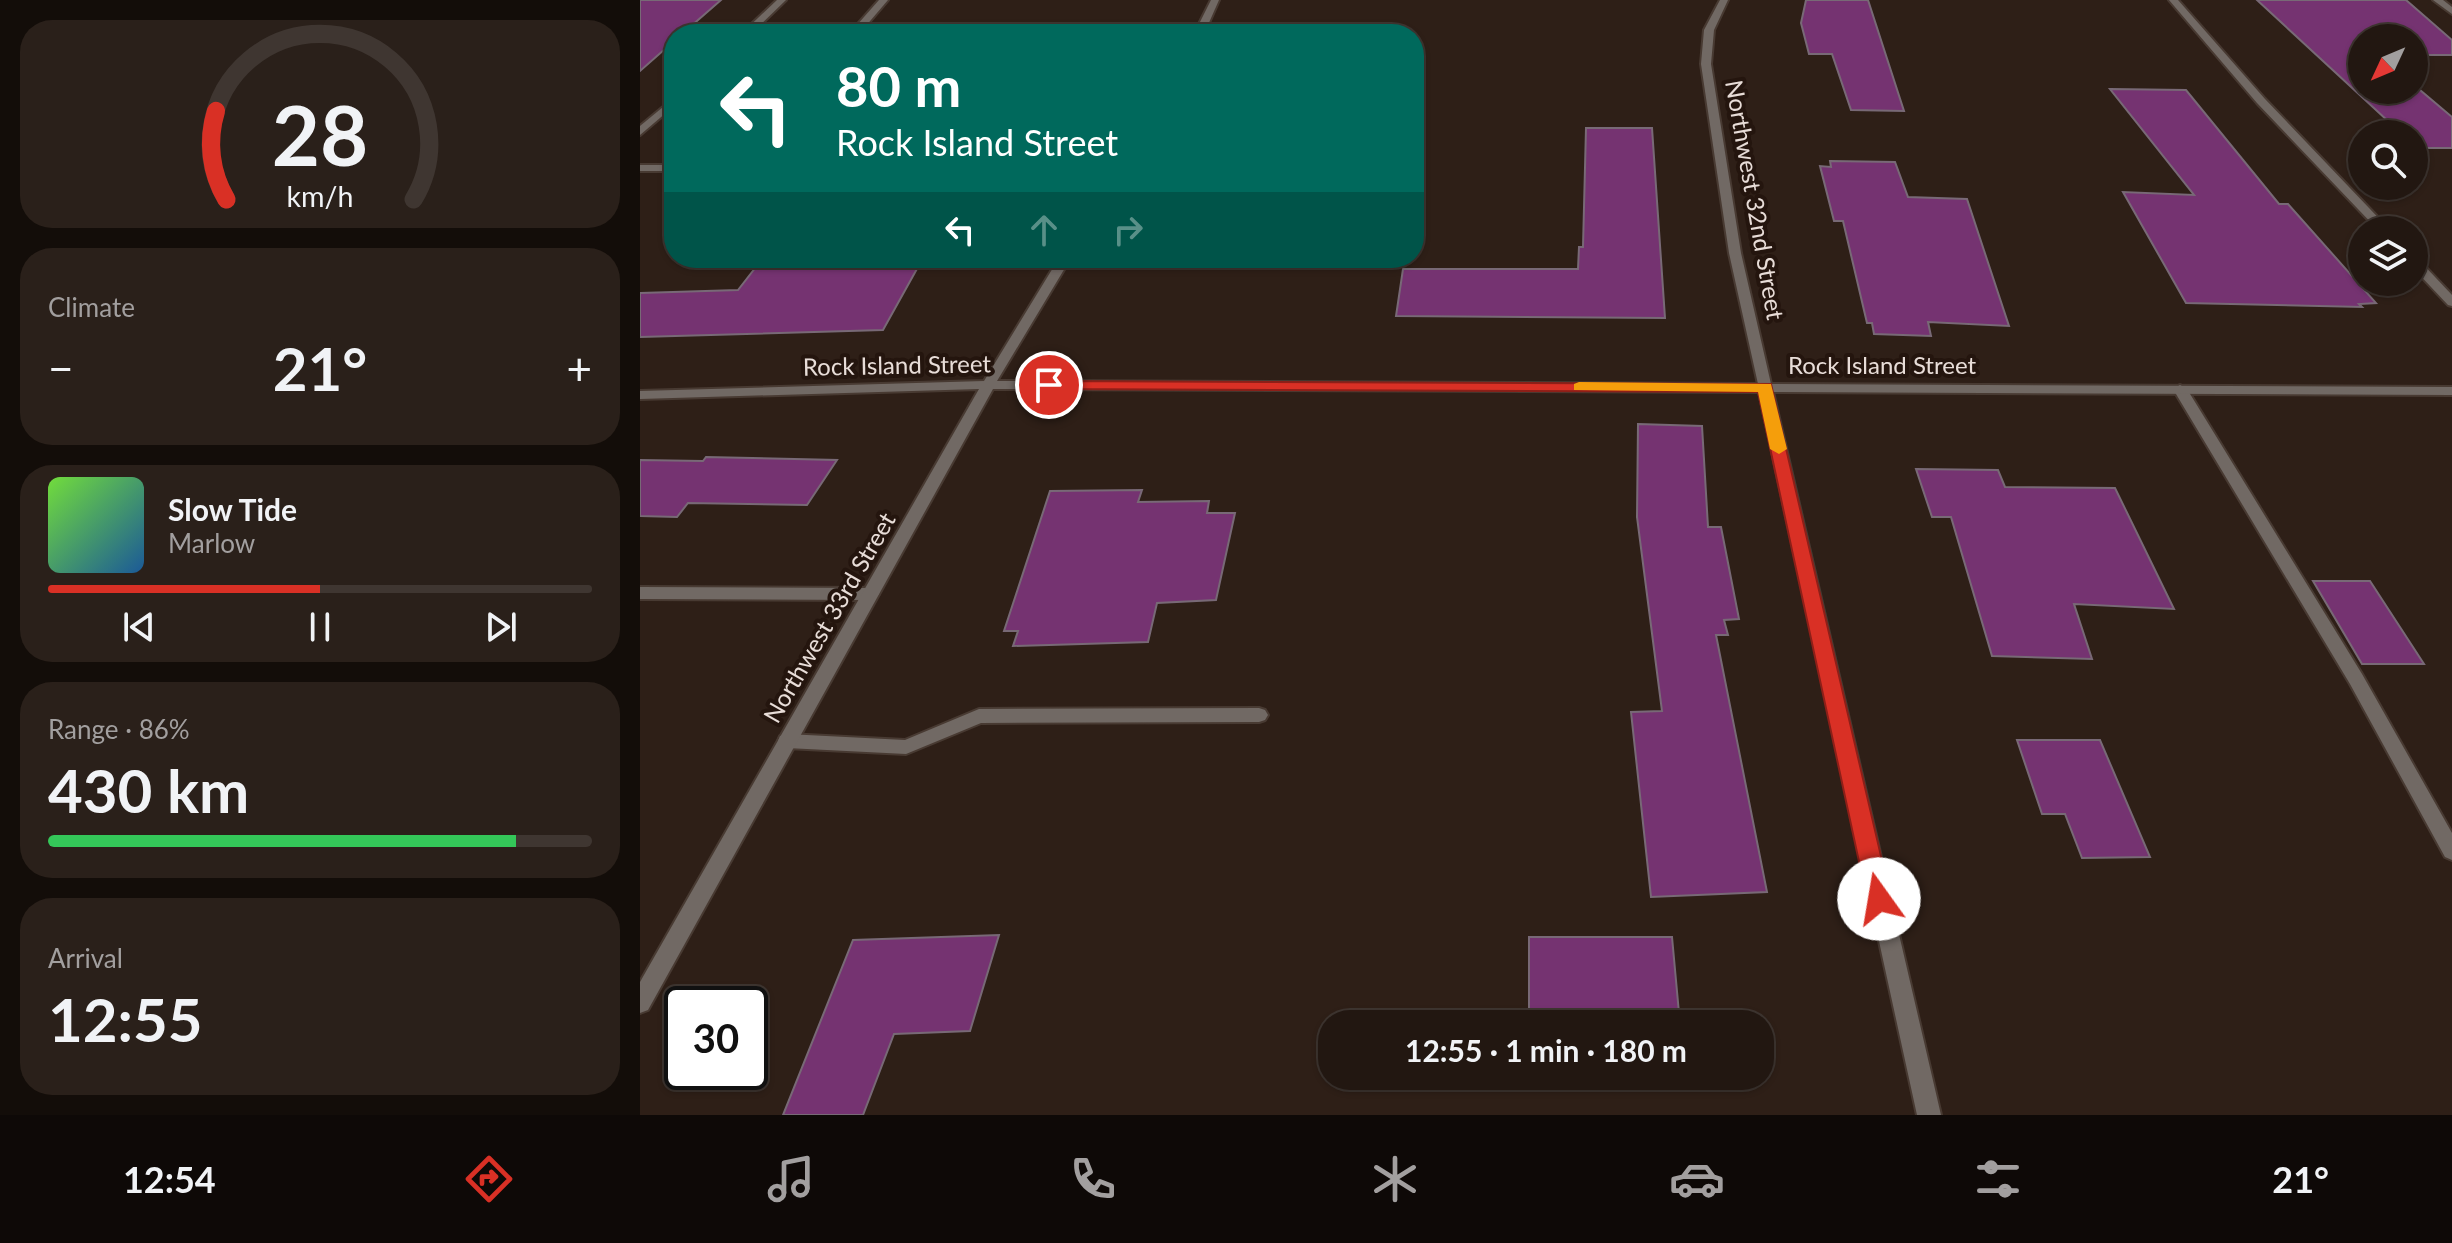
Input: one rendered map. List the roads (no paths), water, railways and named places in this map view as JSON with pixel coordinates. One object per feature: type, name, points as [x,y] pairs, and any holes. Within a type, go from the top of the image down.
[{"type":"street","points":[[757,24],[782,0]]},
{"type":"street","points":[[863,24],[884,0]]},
{"type":"street","points":[[1204,24],[1215,0]]},
{"type":"street","name":"Northwest 32nd Street","points":[[1724,0],[1715,12],[1706,35],[1706,64],[1735,253],[1929,1115]]},
{"type":"street","points":[[2173,0],[2261,101],[2371,216]]},
{"type":"street","points":[[2437,0],[2452,11]]},
{"type":"street","points":[[640,132],[664,110]]},
{"type":"street","points":[[640,168],[664,168]]},
{"type":"street","name":"Northwest 33rd Street","points":[[640,1003],[988,385],[1059,268]]},
{"type":"street","points":[[2428,277],[2452,302]]},
{"type":"street","name":"Rock Island Street","points":[[640,395],[988,385],[2452,391]]},
{"type":"street","points":[[2180,389],[2356,679],[2452,851]]},
{"type":"street","points":[[640,593],[871,594]]},
{"type":"street","points":[[787,741],[906,747],[979,716],[1259,715]]}]
